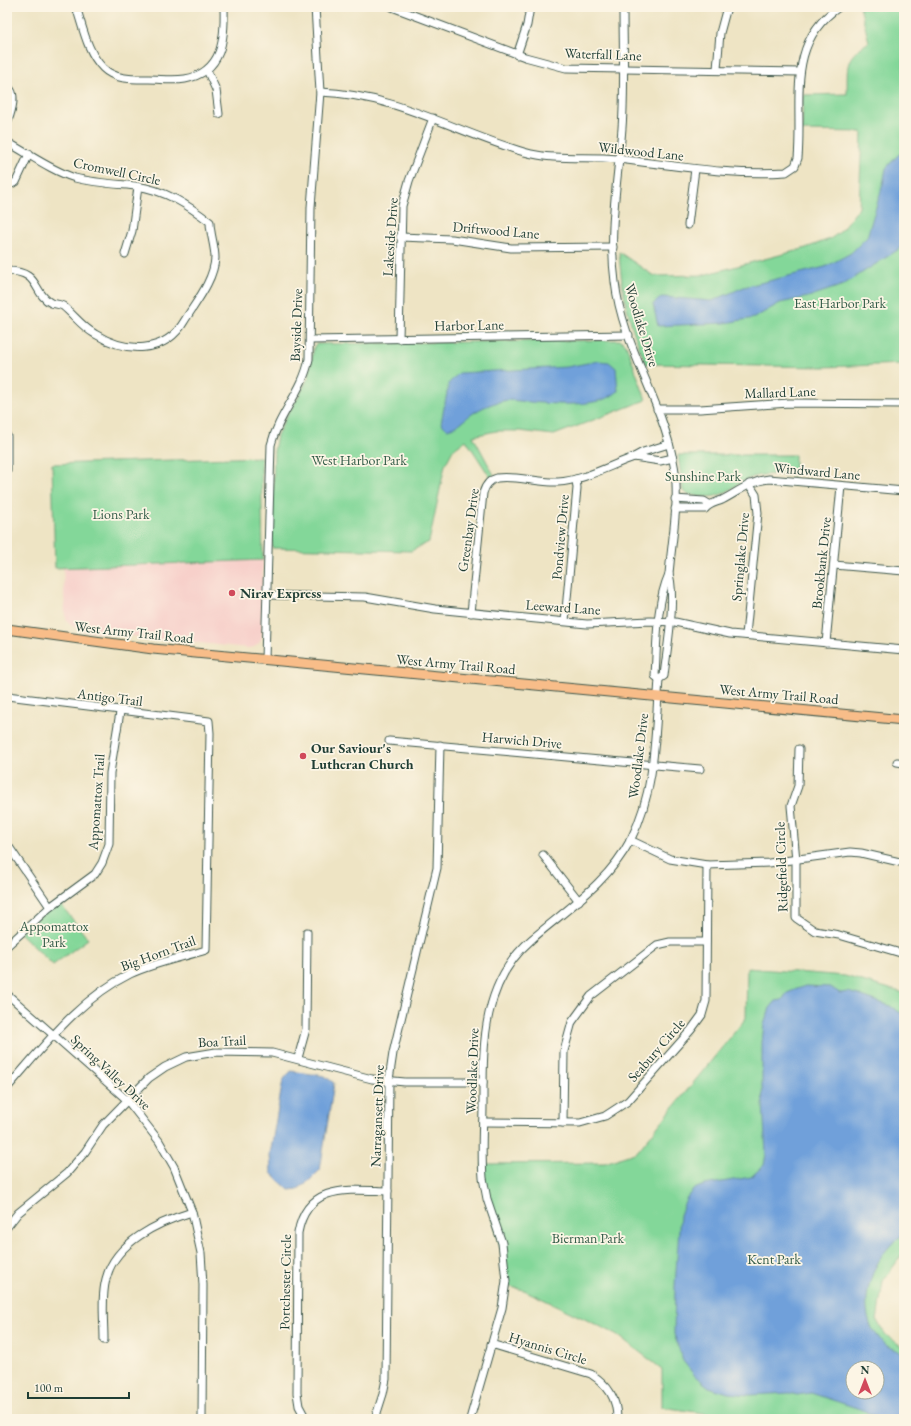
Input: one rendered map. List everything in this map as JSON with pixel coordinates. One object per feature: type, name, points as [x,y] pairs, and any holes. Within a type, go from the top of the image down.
[{"type":"main road","name":"West Army Trail Road","points":[[7,629],[125,646],[904,720]]},
{"type":"street","points":[[76,7],[93,55],[104,69],[119,78],[183,79],[207,70],[219,55],[223,45],[224,7]]},
{"type":"street","name":"Bayside Drive","points":[[265,660],[271,445],[278,422],[304,378],[309,358],[311,207],[320,92],[315,7]]},
{"type":"street","name":"Waterfall Lane","points":[[392,7],[517,54],[566,68],[717,69],[800,72]]},
{"type":"street","points":[[517,54],[527,26],[530,7]]},
{"type":"street","name":"Woodlake Drive","points":[[623,7],[623,106],[613,211],[613,247],[617,297],[629,335],[669,444],[676,474],[676,498],[669,574],[671,583],[669,622],[664,676],[659,679]]},
{"type":"street","points":[[717,69],[720,33],[727,7]]},
{"type":"street","name":"Wildwood Lane","points":[[320,92],[343,92],[375,98],[534,154],[561,158],[618,159],[695,169],[779,172],[792,168],[797,161],[800,72],[805,47],[814,30],[822,21],[839,7]]},
{"type":"street","points":[[207,70],[216,90],[219,114]]},
{"type":"street","points":[[7,87],[10,88],[13,94],[12,110],[8,120]]},
{"type":"street","name":"Lakeside Drive","points":[[399,339],[401,213],[405,192],[433,118]]},
{"type":"street","name":"Cromwell Circle","points":[[7,142],[76,178],[138,186],[183,202],[210,222],[215,254],[213,270],[176,334],[155,346],[124,346],[105,340],[84,326],[62,306],[52,303],[43,295],[33,279],[23,274],[7,271]]},
{"type":"street","points":[[7,186],[16,182],[29,154]]},
{"type":"street","points":[[688,225],[695,169]]},
{"type":"street","points":[[125,254],[132,231],[138,186]]},
{"type":"street","name":"Driftwood Lane","points":[[400,237],[452,239],[511,248],[613,247]]},
{"type":"street","name":"Harbor Lane","points":[[310,340],[629,335]]},
{"type":"street","name":"Mallard Lane","points":[[657,409],[700,409],[789,403],[904,404]]},
{"type":"street","points":[[7,436],[7,471]]},
{"type":"street","name":"Greenbay Drive","points":[[471,613],[483,493],[487,484],[492,480],[503,478],[552,482],[576,478],[634,457],[643,452],[669,444]]},
{"type":"street","name":"Greenbay Drive","points":[[634,457],[660,461],[673,458]]},
{"type":"street","name":"Pondview Drive","points":[[565,621],[577,488],[576,478]]},
{"type":"street","name":"Windward Lane","points":[[674,509],[705,509],[709,504],[722,500],[749,484],[760,480],[776,478],[841,486],[904,491]]},
{"type":"street","name":"Springlake Drive","points":[[746,636],[758,513],[756,495],[749,484]]},
{"type":"street","name":"Brookbank Drive","points":[[826,643],[841,486]]},
{"type":"street","points":[[676,498],[704,501],[709,504]]},
{"type":"street","points":[[834,565],[904,571]]},
{"type":"street","name":"Woodlake Drive","points":[[470,1419],[504,1296],[506,1268],[502,1243],[487,1199],[483,1178],[483,1047],[487,1018],[503,976],[530,941],[579,901],[606,875],[630,840],[645,805],[652,765],[658,696],[659,679],[655,676],[659,621],[665,582],[669,574]]},
{"type":"street","name":"Leeward Lane","points":[[267,595],[365,597],[435,609],[587,624],[659,621],[721,633],[746,636],[904,650]]},
{"type":"street","name":"Antigo Trail","points":[[7,696],[120,712],[209,721]]},
{"type":"street","name":"Appomattox Trail","points":[[7,946],[50,907],[95,874],[105,857],[109,837],[111,760],[120,712]]},
{"type":"street","name":"Big Horn Trail","points":[[7,1088],[80,1008],[113,983],[153,965],[206,950],[209,721]]},
{"type":"street","name":"Harwich Drive","points":[[389,741],[700,769]]},
{"type":"street","name":"Narragansett Drive","points":[[375,1419],[386,1379],[389,1080],[392,1053],[437,868],[440,745]]},
{"type":"street","name":"Ridgefield Circle","points":[[799,749],[798,786],[791,806],[796,860],[796,918],[815,931],[839,935],[904,954]]},
{"type":"street","points":[[630,840],[670,859],[706,865],[769,863],[856,852],[904,863]]},
{"type":"street","points":[[7,844],[50,907]]},
{"type":"street","points":[[543,855],[579,901]]},
{"type":"street","name":"Seabury Circle","points":[[483,1122],[563,1123],[592,1121],[616,1110],[628,1102],[691,1030],[702,1015],[704,1008],[706,865]]},
{"type":"street","points":[[298,1058],[306,1029],[307,932]]},
{"type":"street","points":[[563,1123],[564,1050],[568,1032],[579,1011],[591,996],[657,945],[670,942],[706,942]]},
{"type":"street","name":"Spring Valley Drive","points":[[7,994],[127,1100],[160,1141],[174,1167],[192,1212],[198,1239],[202,1269],[202,1419]]},
{"type":"street","name":"Boa Trail","points":[[7,1227],[18,1213],[67,1173],[85,1152],[103,1126],[127,1100],[157,1072],[175,1061],[194,1055],[216,1052],[272,1053],[298,1058],[363,1077],[389,1080],[483,1082]]},
{"type":"street","name":"Portchester Circle","points":[[306,1419],[299,1406],[297,1393],[298,1233],[301,1221],[311,1204],[333,1192],[388,1190]]},
{"type":"street","points":[[104,1340],[105,1285],[108,1271],[115,1260],[126,1248],[146,1232],[166,1221],[192,1212]]},
{"type":"street","name":"Hyannis Circle","points":[[491,1344],[591,1374],[604,1382],[612,1394],[616,1405],[617,1419]]},
{"type":"shaded area","points":[[263,560],[262,636],[260,642],[254,647],[248,648],[83,631],[72,626],[67,621],[65,615],[63,568]]},
{"type":"green space","name":"East Harbor Park","points":[[860,7],[904,7],[904,364],[824,367],[646,364],[635,337],[627,309],[619,252],[654,276],[703,275],[803,249],[830,239],[840,232],[859,208],[862,132],[802,131],[803,95],[847,94],[848,69],[851,58],[869,42]]},
{"type":"green space","name":"West Harbor Park","points":[[620,340],[626,344],[646,400],[554,435],[519,431],[496,431],[473,436],[494,475],[490,477],[466,440],[453,450],[445,465],[429,542],[411,551],[272,548],[274,451],[277,435],[309,376],[314,346],[317,344]]},
{"type":"green space","name":"Sunshine Park","points":[[678,455],[795,455],[795,476],[776,474],[762,475],[748,479],[722,494],[715,496],[707,497],[691,495],[683,491]]},
{"type":"green space","name":"Lions Park","points":[[261,457],[263,560],[55,568],[52,464]]},
{"type":"green space","name":"Appomattox Park","points":[[58,901],[88,939],[53,965],[20,933]]},
{"type":"green space","name":"Kent Park","points":[[747,968],[845,976],[904,993],[904,1252],[883,1281],[877,1321],[886,1335],[904,1348],[904,1419],[743,1419],[662,1407],[662,1369],[616,1334],[524,1290],[506,1286],[506,1268],[487,1199],[482,1164],[605,1163],[637,1152],[746,1018]]},
{"type":"water","points":[[899,154],[904,154],[904,246],[843,285],[808,297],[780,303],[754,318],[725,323],[658,326],[653,304],[662,297],[712,301],[744,287],[825,267],[851,253],[867,237],[883,184],[886,168]]},
{"type":"water","points":[[598,361],[609,362],[616,368],[618,391],[596,402],[581,404],[550,404],[508,400],[494,403],[480,409],[451,428],[447,429],[441,423],[449,383],[459,373],[567,367]]},
{"type":"water","name":"Kent Park","points":[[805,986],[830,987],[840,993],[848,992],[890,1006],[904,1015],[904,1234],[894,1241],[878,1262],[869,1286],[867,1312],[870,1324],[882,1342],[904,1354],[904,1419],[879,1419],[863,1410],[811,1393],[797,1395],[790,1393],[750,1395],[728,1393],[709,1387],[695,1376],[683,1361],[674,1334],[675,1286],[680,1215],[687,1197],[694,1189],[704,1185],[751,1177],[764,1165],[766,1154],[762,1087],[762,1042],[764,1024],[770,1008],[776,1001],[782,1000],[787,993]]},
{"type":"water","points":[[291,1071],[325,1076],[334,1083],[320,1170],[298,1189],[289,1190],[271,1173],[270,1154],[283,1080]]},
{"type":"place","name":"Nirav Express","points":[[232,593]]},
{"type":"place","name":"Our Saviour's Lutheran Church","points":[[303,756]]},
{"type":"park label","name":"Bierman Park","points":[[588,1238]]}]
